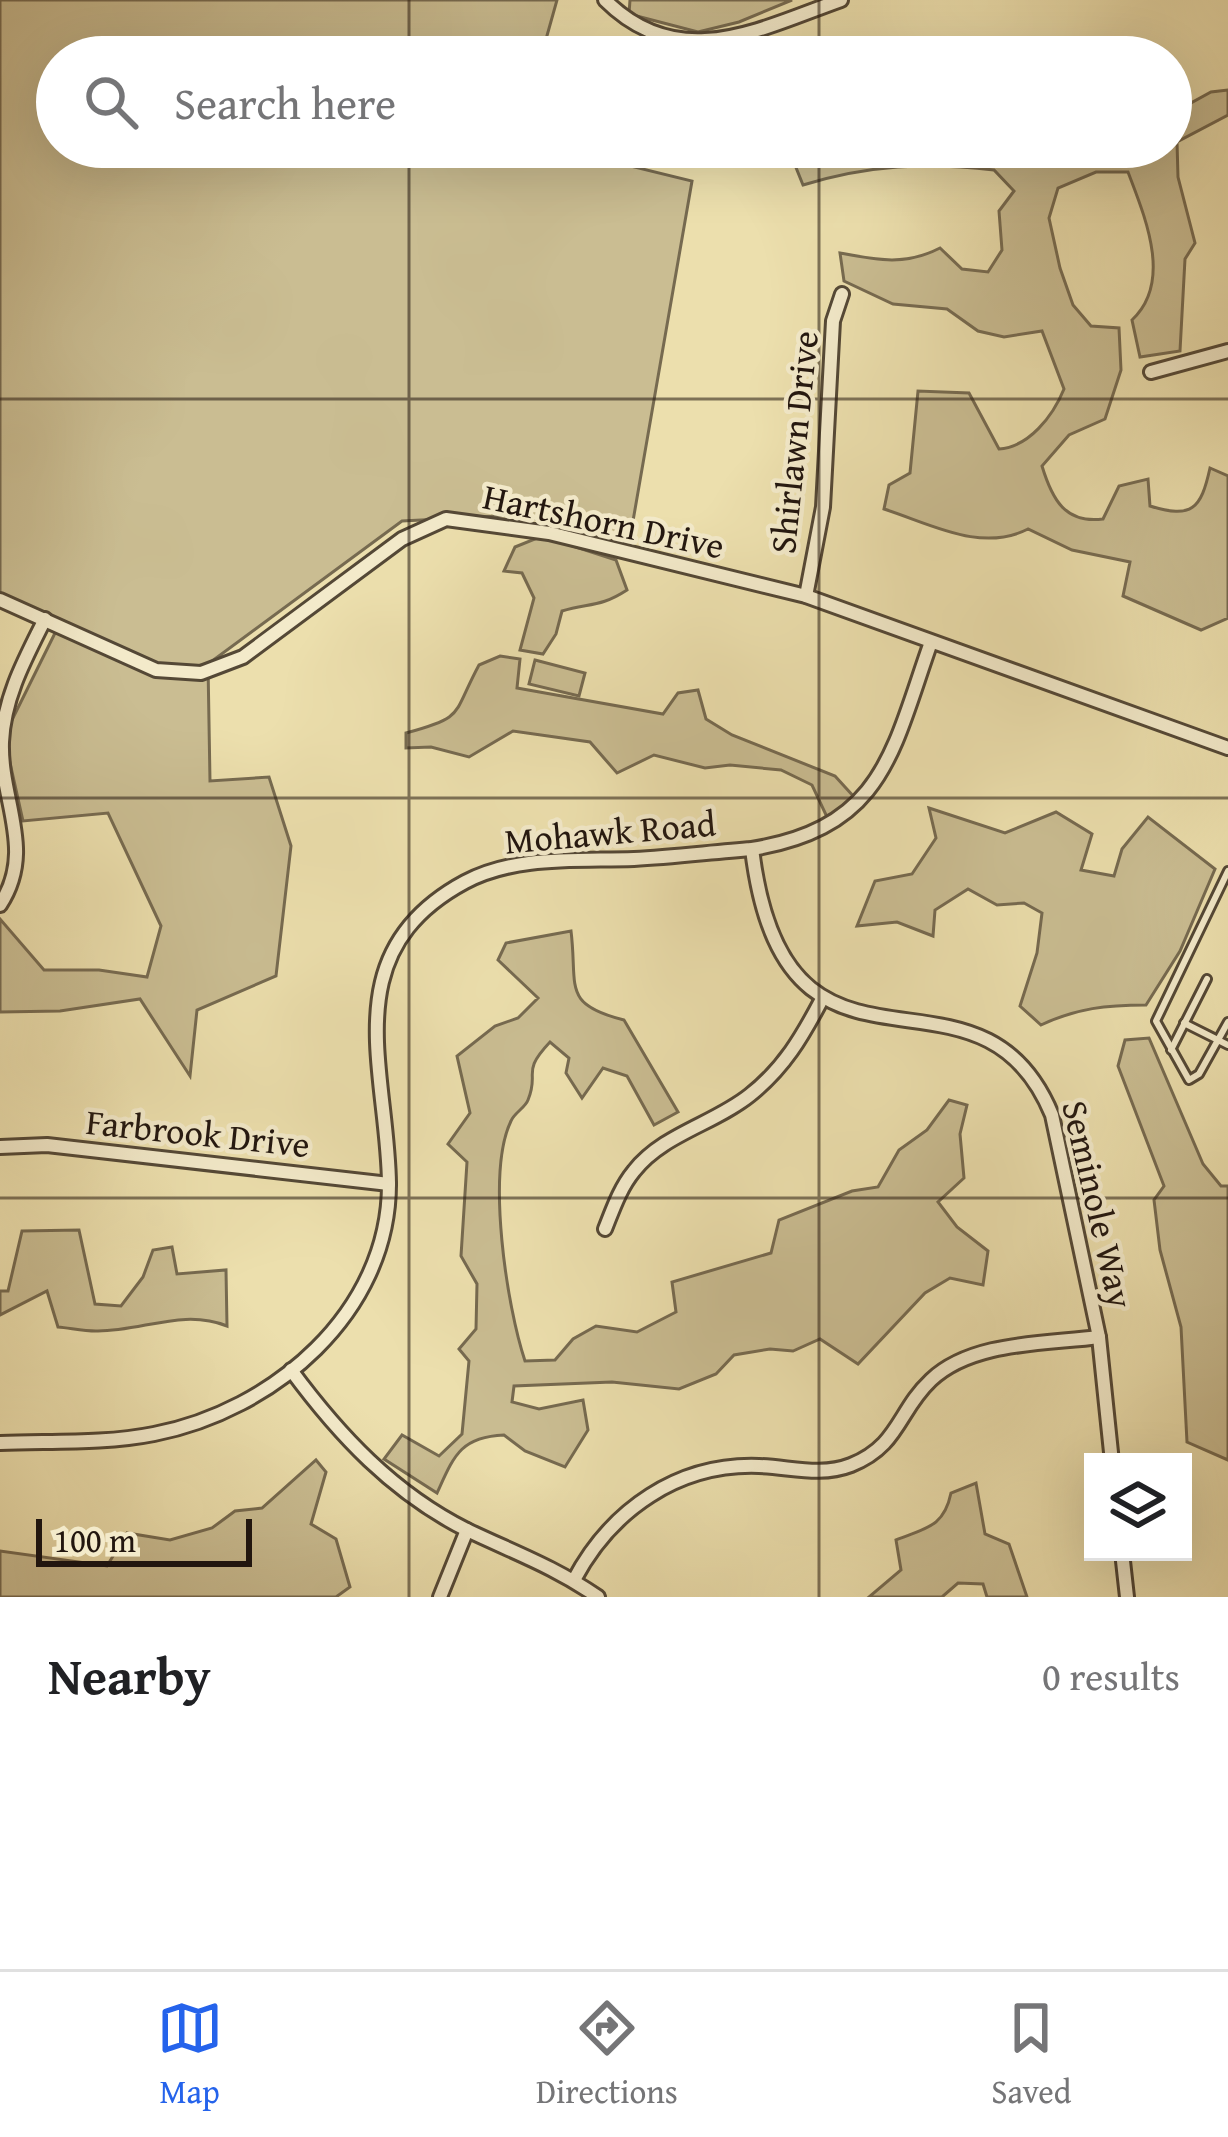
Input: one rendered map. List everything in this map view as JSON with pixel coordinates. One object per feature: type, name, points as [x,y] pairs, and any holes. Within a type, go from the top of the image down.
[{"type":"street","points":[[605,0],[636,26],[668,36]]},
{"type":"street","points":[[734,36],[842,0]]},
{"type":"street","name":"Shirlawn Drive","points":[[806,596],[823,507],[833,321],[842,294]]},
{"type":"street","points":[[1150,372],[1228,351]]},
{"type":"street","name":"Hartshorn Drive","points":[[0,600],[156,670],[201,673],[243,657],[402,539],[446,519],[549,533],[806,596],[1228,748]]},
{"type":"street","points":[[0,905],[13,881],[18,840],[4,783],[4,722],[14,683],[45,620]]},
{"type":"street","name":"Mohawk Road","points":[[0,1443],[153,1434],[217,1415],[291,1370],[325,1339],[369,1280],[384,1232],[389,1184],[377,1080],[377,1004],[394,954],[425,911],[469,880],[519,864],[752,849],[788,843],[840,818],[887,765],[931,642]]},
{"type":"street","name":"Seminole Way","points":[[752,849],[760,900],[778,951],[798,979],[822,999],[862,1015],[954,1026],[985,1035],[1041,1088],[1052,1115],[1099,1337],[1111,1453]]},
{"type":"street","points":[[605,1229],[635,1168],[652,1152],[734,1107],[773,1075],[792,1055],[822,999]]},
{"type":"street","name":"Farbrook Drive","points":[[0,1147],[47,1145],[389,1184]]},
{"type":"street","points":[[574,1580],[595,1544],[623,1514],[675,1481],[735,1466],[814,1472],[847,1467],[892,1438],[920,1392],[953,1364],[983,1353],[1099,1337]]},
{"type":"street","points":[[291,1370],[327,1418],[396,1484],[467,1530],[557,1568],[598,1597]]},
{"type":"street","points":[[440,1597],[467,1530]]},
{"type":"street","points":[[1123,1561],[1127,1597]]},
{"type":"lane","points":[[1228,871],[1157,1015],[1159,1028],[1190,1080],[1199,1074],[1228,1022]]},
{"type":"lane","points":[[1171,1050],[1207,979]]},
{"type":"lane","points":[[1184,1023],[1228,1045]]},
{"type":"shaded area","points":[[0,0],[557,0],[547,36],[36,36],[36,168],[639,168],[692,181],[629,544],[521,515],[402,521],[208,664],[210,781],[269,777],[291,846],[276,976],[197,1010],[190,1076],[140,999],[60,1011],[0,1012],[0,919],[44,970],[99,970],[147,977],[161,926],[108,813],[23,821],[4,736],[61,621],[0,596]]},
{"type":"shaded area","points":[[630,0],[792,0],[739,22],[698,32],[629,14]]},
{"type":"shaded area","points":[[1228,90],[1228,115],[1192,134],[1192,102],[1211,92]]},
{"type":"shaded area","points":[[796,168],[886,168],[827,178],[803,185]]},
{"type":"shaded area","points":[[970,168],[1178,168],[1195,243],[1185,259],[1180,351],[1140,357],[1132,320],[1151,287],[1152,249],[1128,172],[1096,172],[1058,188],[1049,218],[1060,268],[1073,305],[1091,326],[1119,328],[1121,370],[1105,419],[1069,435],[1042,466],[1062,507],[1090,520],[1103,519],[1119,486],[1148,479],[1150,506],[1176,511],[1198,501],[1210,468],[1228,476],[1228,618],[1201,630],[1123,596],[1130,562],[1072,550],[1028,529],[1010,536],[974,537],[884,509],[889,485],[910,473],[918,391],[969,393],[999,449],[1020,443],[1039,428],[1064,389],[1042,331],[1004,337],[978,331],[947,309],[893,304],[844,281],[840,253],[903,259],[940,248],[962,269],[988,272],[1002,250],[999,211],[1014,191],[994,170]]},
{"type":"shaded area","points":[[542,536],[616,560],[627,590],[602,602],[562,611],[556,634],[543,654],[520,650],[534,598],[522,573],[504,571],[515,547]]},
{"type":"shaded area","points":[[500,656],[520,659],[517,688],[663,714],[678,693],[698,690],[706,719],[732,735],[835,776],[855,798],[827,817],[812,785],[781,770],[730,765],[705,768],[654,755],[617,773],[590,742],[513,731],[469,757],[431,747],[406,748],[406,733],[448,718],[479,665]]},
{"type":"shaded area","points":[[535,660],[585,673],[579,696],[529,684]]},
{"type":"shaded area","points":[[929,808],[1005,833],[1056,812],[1092,834],[1081,870],[1114,876],[1122,849],[1148,817],[1215,869],[1180,951],[1146,1005],[1092,1009],[1041,1025],[1020,1006],[1037,953],[1042,913],[1024,903],[997,905],[968,889],[935,910],[933,936],[897,922],[857,926],[875,881],[912,874],[936,838]]},
{"type":"shaded area","points":[[571,931],[574,980],[581,1000],[624,1020],[678,1112],[654,1125],[627,1076],[603,1068],[582,1098],[566,1073],[569,1058],[550,1042],[536,1060],[528,1100],[512,1118],[500,1173],[506,1275],[525,1361],[555,1360],[573,1339],[596,1326],[637,1332],[676,1312],[672,1282],[771,1253],[779,1220],[852,1191],[878,1187],[899,1150],[927,1130],[949,1100],[967,1105],[960,1134],[964,1178],[938,1202],[957,1227],[988,1251],[983,1285],[950,1278],[925,1293],[858,1364],[820,1339],[793,1351],[734,1355],[716,1374],[679,1389],[612,1382],[514,1386],[512,1402],[539,1409],[583,1400],[588,1430],[565,1467],[525,1451],[504,1435],[489,1437],[460,1451],[437,1493],[384,1459],[402,1435],[439,1456],[462,1434],[469,1361],[459,1349],[476,1329],[477,1284],[461,1256],[467,1162],[448,1144],[470,1113],[457,1056],[495,1026],[518,1018],[538,998],[498,960],[506,943]]},
{"type":"shaded area","points":[[1149,1038],[1203,1164],[1221,1186],[1228,1186],[1228,1460],[1187,1442],[1181,1327],[1160,1250],[1154,1200],[1164,1186],[1118,1066],[1125,1040]]},
{"type":"shaded area","points":[[79,1230],[95,1304],[121,1306],[143,1277],[153,1250],[172,1247],[177,1274],[226,1270],[227,1326],[194,1319],[113,1330],[58,1327],[47,1291],[0,1315],[0,1291],[8,1291],[22,1231]]},
{"type":"shaded area","points":[[316,1460],[326,1472],[311,1524],[336,1539],[350,1587],[336,1597],[0,1597],[0,1551],[107,1566],[127,1533],[170,1540],[212,1528],[235,1511],[262,1508]]},
{"type":"shaded area","points":[[976,1483],[985,1534],[1009,1544],[1027,1597],[987,1597],[983,1584],[958,1583],[942,1597],[869,1597],[901,1570],[896,1540],[932,1525],[944,1513],[951,1493]]}]
